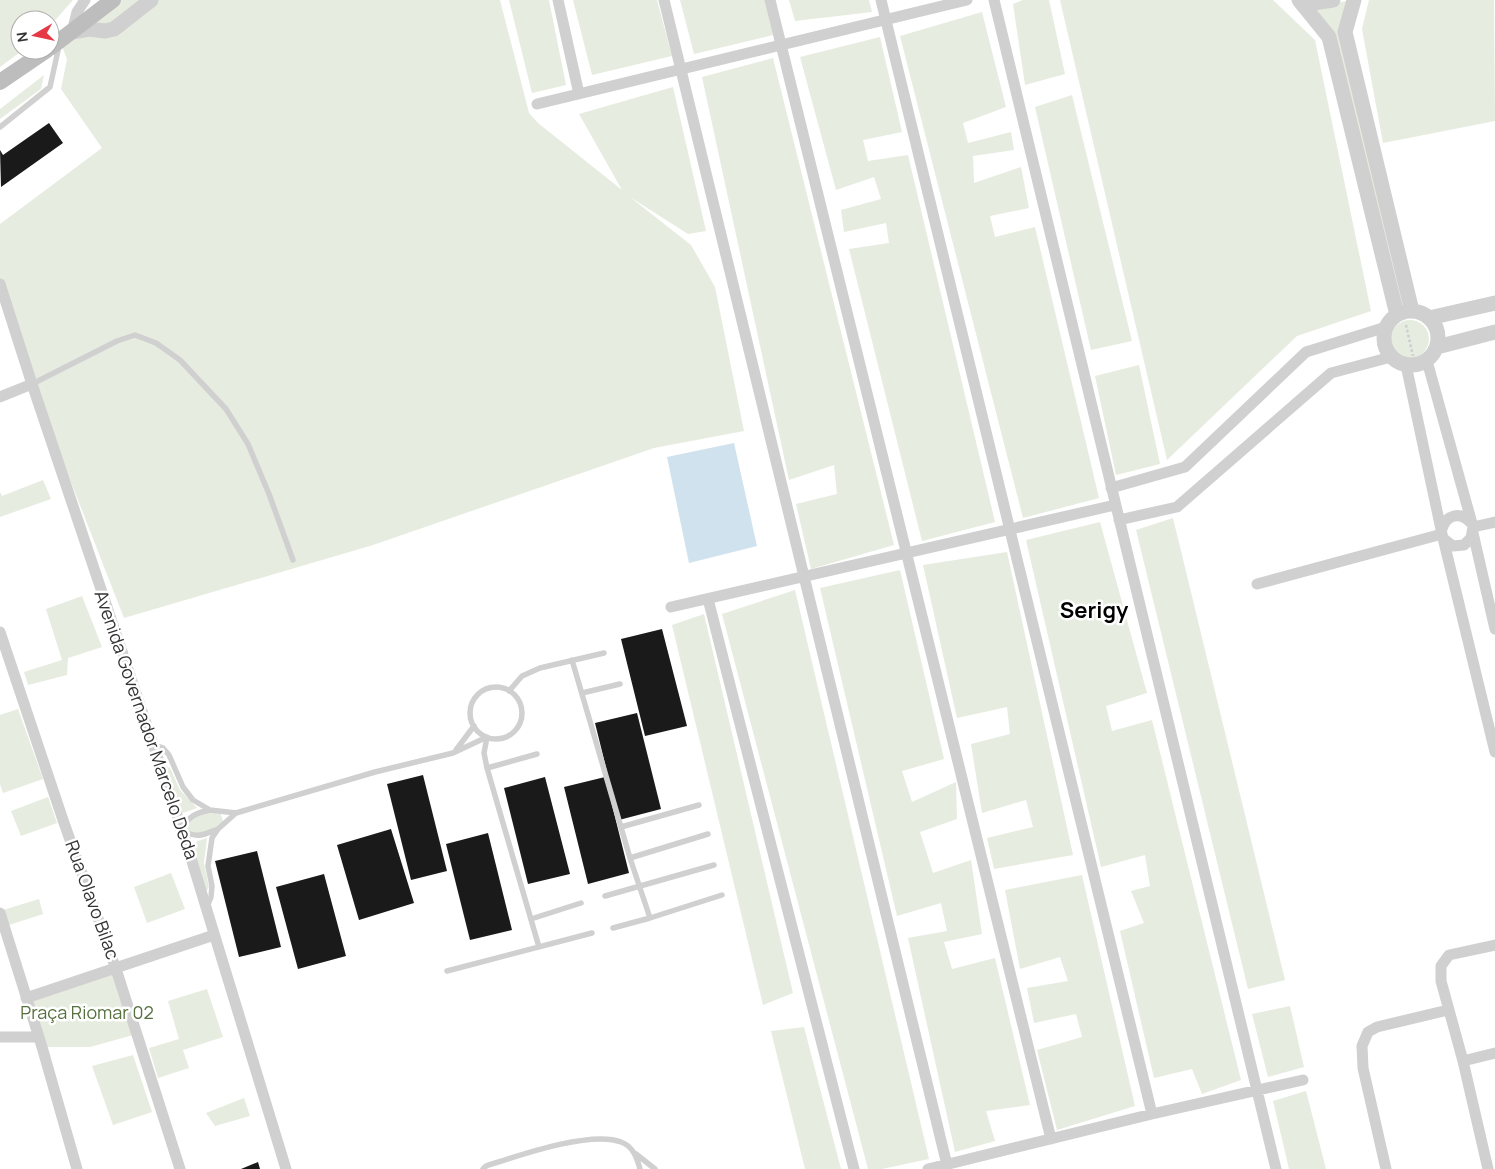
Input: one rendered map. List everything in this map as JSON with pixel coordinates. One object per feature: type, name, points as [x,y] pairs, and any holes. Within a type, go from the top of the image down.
[{"type":"main road","points":[[60,41],[113,0]]},
{"type":"main road","points":[[0,82],[32,60]]},
{"type":"street","points":[[60,38],[85,0]]},
{"type":"street","points":[[60,42],[89,29],[105,31],[114,29],[150,0]]},
{"type":"street","points":[[558,0],[579,94]]},
{"type":"street","points":[[664,0],[947,1165]]},
{"type":"street","points":[[770,0],[1051,1139]]},
{"type":"street","points":[[881,0],[1152,1114]]},
{"type":"street","points":[[538,104],[967,0]]},
{"type":"street","points":[[994,0],[1276,1169]]},
{"type":"street","points":[[1300,0],[1313,3],[1333,0]]},
{"type":"street","points":[[1300,0],[1330,36],[1404,313]]},
{"type":"street","points":[[1354,0],[1345,32],[1404,313]]},
{"type":"street","name":"Avenida Governador Marcelo Deda","points":[[0,284],[182,830],[286,1169]]},
{"type":"street","points":[[1429,318],[1495,302]]},
{"type":"street","points":[[1111,488],[1185,467],[1306,352],[1386,327],[1404,313],[1426,315],[1429,318],[1437,330],[1437,347],[1433,355],[1419,365],[1402,364],[1391,357],[1384,345],[1386,327]]},
{"type":"street","points":[[1437,347],[1495,332]]},
{"type":"street","points":[[1119,520],[1177,507],[1331,373],[1391,357]]},
{"type":"street","points":[[1427,361],[1472,528],[1495,629]]},
{"type":"street","points":[[1406,365],[1443,534],[1495,750]]},
{"type":"street","points":[[0,397],[32,384]]},
{"type":"street","points":[[671,607],[1115,505]]},
{"type":"street","points":[[1451,516],[1462,516],[1472,528],[1471,538],[1464,546],[1453,546],[1443,534],[1447,519],[1451,516]]},
{"type":"street","points":[[1472,528],[1495,522]]},
{"type":"street","points":[[1257,584],[1443,534]]},
{"type":"street","points":[[708,599],[854,1169]]},
{"type":"street","name":"Rua Olavo Bilac","points":[[0,632],[63,820],[116,969],[180,1169]]},
{"type":"street","points":[[0,913],[39,1037],[77,1169]]},
{"type":"street","points":[[26,998],[214,935]]},
{"type":"street","points":[[1488,1169],[1463,1061],[1441,981],[1441,966],[1449,955],[1495,945]]},
{"type":"street","points":[[1386,1169],[1363,1068],[1362,1046],[1368,1032],[1377,1027],[1448,1010]]},
{"type":"street","points":[[0,1037],[39,1037]]},
{"type":"street","points":[[1463,1061],[1495,1053]]},
{"type":"street","points":[[928,1169],[1152,1114],[1303,1080]]},
{"type":"lane","points":[[0,127],[50,87],[54,60]]},
{"type":"lane","points":[[32,384],[118,341],[135,335],[156,342],[180,360],[226,409],[248,444],[293,560]]},
{"type":"lane","points":[[509,691],[522,676],[540,668],[604,653]]},
{"type":"lane","points":[[572,660],[630,858],[650,918]]},
{"type":"lane","points":[[582,694],[620,684]]},
{"type":"lane","points":[[493,687],[509,691],[520,704],[522,712],[517,728],[504,738],[496,739],[480,733],[474,726],[470,710],[478,694],[493,687]]},
{"type":"lane","points":[[453,754],[474,726]]},
{"type":"lane","points":[[206,908],[211,897],[212,886],[208,866],[212,838],[218,829],[236,814],[375,772],[453,754],[487,737]]},
{"type":"lane","points":[[487,737],[484,753],[487,768],[539,946]]},
{"type":"lane","points":[[154,744],[163,748],[169,755],[183,787],[193,800],[210,810]]},
{"type":"lane","points":[[487,768],[537,754]]},
{"type":"lane","points":[[621,827],[699,805]]},
{"type":"lane","points":[[218,829],[202,835],[191,835],[182,830],[186,821],[195,813],[210,810],[236,814]]},
{"type":"lane","points":[[630,858],[708,834]]},
{"type":"lane","points":[[606,896],[714,865]]},
{"type":"lane","points":[[613,928],[722,895]]},
{"type":"lane","points":[[531,919],[581,903]]},
{"type":"lane","points":[[447,971],[592,933]]},
{"type":"lane","points":[[483,1169],[486,1166],[521,1154],[600,1138],[622,1142],[655,1169]]},
{"type":"lane","points":[[636,1154],[640,1169]]},
{"type":"green space","points":[[0,0],[73,0],[60,15],[60,10],[10,10],[10,60],[0,67]]},
{"type":"green space","points":[[113,0],[500,0],[529,113],[538,123],[622,190],[579,114],[673,87],[706,231],[688,234],[630,197],[691,245],[715,287],[744,431],[654,448],[373,545],[124,618],[25,364],[0,284],[0,224],[102,148],[61,89],[67,59],[60,41]]},
{"type":"green space","points":[[509,0],[549,0],[566,85],[532,93]]},
{"type":"green space","points":[[573,0],[657,0],[672,56],[592,75]]},
{"type":"green space","points":[[680,0],[765,0],[773,35],[694,54]]},
{"type":"green space","points":[[789,0],[869,0],[872,12],[795,21]]},
{"type":"green space","points":[[1023,0],[1049,0],[1065,74],[1025,85],[1013,4]]},
{"type":"green space","points":[[1060,0],[1273,0],[1315,40],[1371,311],[1297,336],[1167,460]]},
{"type":"green space","points":[[1369,0],[1494,0],[1495,121],[1383,143],[1362,29]]},
{"type":"green space","points":[[1346,1],[1339,30],[1406,303],[1398,305],[1333,31],[1315,8]]},
{"type":"green space","points":[[982,12],[1006,107],[963,123],[968,143],[1011,132],[1014,150],[973,156],[974,183],[1021,167],[1029,208],[990,216],[995,237],[1035,227],[1099,498],[1023,518],[900,36]]},
{"type":"green space","points":[[880,37],[902,132],[863,140],[868,161],[908,155],[995,522],[922,541],[849,249],[889,243],[886,223],[844,232],[841,210],[881,199],[874,177],[836,190],[800,57]]},
{"type":"green space","points":[[773,58],[894,545],[811,569],[796,504],[837,494],[834,465],[789,480],[702,77]]},
{"type":"green space","points":[[44,75],[41,89],[0,119],[0,109]]},
{"type":"green space","points":[[1072,95],[1132,341],[1091,350],[1035,107]]},
{"type":"green space","points":[[1410,320],[1417,321],[1423,326],[1428,332],[1428,346],[1423,352],[1417,357],[1410,358],[1403,357],[1397,352],[1392,346],[1391,339],[1392,332],[1397,326],[1403,321]]},
{"type":"green space","points":[[1139,365],[1160,464],[1116,475],[1095,376]]},
{"type":"green space","points":[[43,480],[51,499],[0,517],[0,492],[2,496]]},
{"type":"green space","points":[[1173,518],[1285,980],[1248,989],[1136,530]]},
{"type":"green space","points":[[1100,522],[1147,693],[1106,706],[1112,731],[1152,720],[1241,1080],[1202,1094],[1192,1069],[1154,1078],[1120,931],[1144,923],[1131,891],[1150,886],[1145,855],[1101,867],[1026,540]]},
{"type":"green space","points":[[1007,552],[1073,855],[994,869],[987,838],[1033,827],[1026,800],[982,813],[971,744],[1010,734],[1007,707],[957,718],[923,565]]},
{"type":"green space","points":[[900,570],[944,759],[902,771],[912,802],[956,782],[957,819],[920,832],[933,873],[971,860],[982,934],[944,942],[952,969],[995,958],[1030,1105],[986,1111],[995,1141],[955,1152],[908,938],[947,931],[941,903],[897,916],[820,588]]},
{"type":"green space","points":[[795,590],[929,1159],[882,1169],[868,1169],[722,614]]},
{"type":"green space","points":[[82,596],[102,647],[68,658],[67,675],[28,685],[24,672],[62,660],[46,609]]},
{"type":"green space","points":[[704,614],[793,993],[763,1005],[672,625]]},
{"type":"green space","points":[[18,709],[43,779],[3,793],[0,784],[0,715]]},
{"type":"green space","points":[[163,764],[170,768],[180,790],[197,808],[177,815]]},
{"type":"green space","points":[[48,797],[57,823],[21,836],[11,811]]},
{"type":"green space","points":[[220,812],[224,824],[202,835],[182,830],[195,813]]},
{"type":"green space","points":[[207,838],[204,863],[209,887],[205,894],[187,845]]},
{"type":"green space","points":[[171,873],[185,909],[147,923],[134,887]]},
{"type":"green space","points":[[1082,875],[1135,1106],[1057,1130],[1037,1050],[1082,1037],[1076,1014],[1034,1023],[1027,988],[1068,981],[1060,957],[1020,969],[1005,890]]},
{"type":"green space","points":[[39,899],[43,914],[9,925],[0,911]]},
{"type":"green space","name":"Praça Riomar 02","points":[[116,969],[137,1034],[90,1047],[42,1047],[26,998]]},
{"type":"green space","points":[[207,989],[223,1037],[183,1050],[189,1068],[158,1078],[149,1048],[179,1039],[168,1001]]},
{"type":"green space","points":[[1290,1006],[1304,1067],[1268,1077],[1252,1014]]},
{"type":"green space","points":[[804,1027],[841,1169],[805,1169],[771,1031]]},
{"type":"green space","points":[[133,1055],[152,1112],[113,1125],[92,1066]]},
{"type":"green space","points":[[1306,1091],[1326,1169],[1289,1169],[1273,1101]]},
{"type":"green space","points":[[244,1098],[250,1116],[215,1126],[206,1113]]},
{"type":"water","points":[[734,443],[757,546],[689,563],[667,457]]},
{"type":"building","points":[[49,123],[63,143],[1,187],[0,150],[3,155]]},
{"type":"building","points":[[662,629],[687,726],[645,736],[621,639]]},
{"type":"building","points":[[637,713],[661,809],[619,820],[595,723]]},
{"type":"building","points":[[423,775],[447,871],[411,880],[387,784]]},
{"type":"building","points":[[545,777],[570,874],[528,884],[504,788]]},
{"type":"building","points":[[605,777],[629,873],[588,884],[564,787]]},
{"type":"building","points":[[391,829],[414,903],[359,920],[337,845]]},
{"type":"building","points":[[488,833],[512,930],[470,940],[446,844]]},
{"type":"building","points":[[257,851],[281,947],[239,957],[215,861]]},
{"type":"building","points":[[324,874],[346,956],[298,969],[276,887]]},
{"type":"building","points":[[258,1162],[260,1169],[241,1169]]},
{"type":"district","name":"Serigy","points":[[1094,610]]}]
